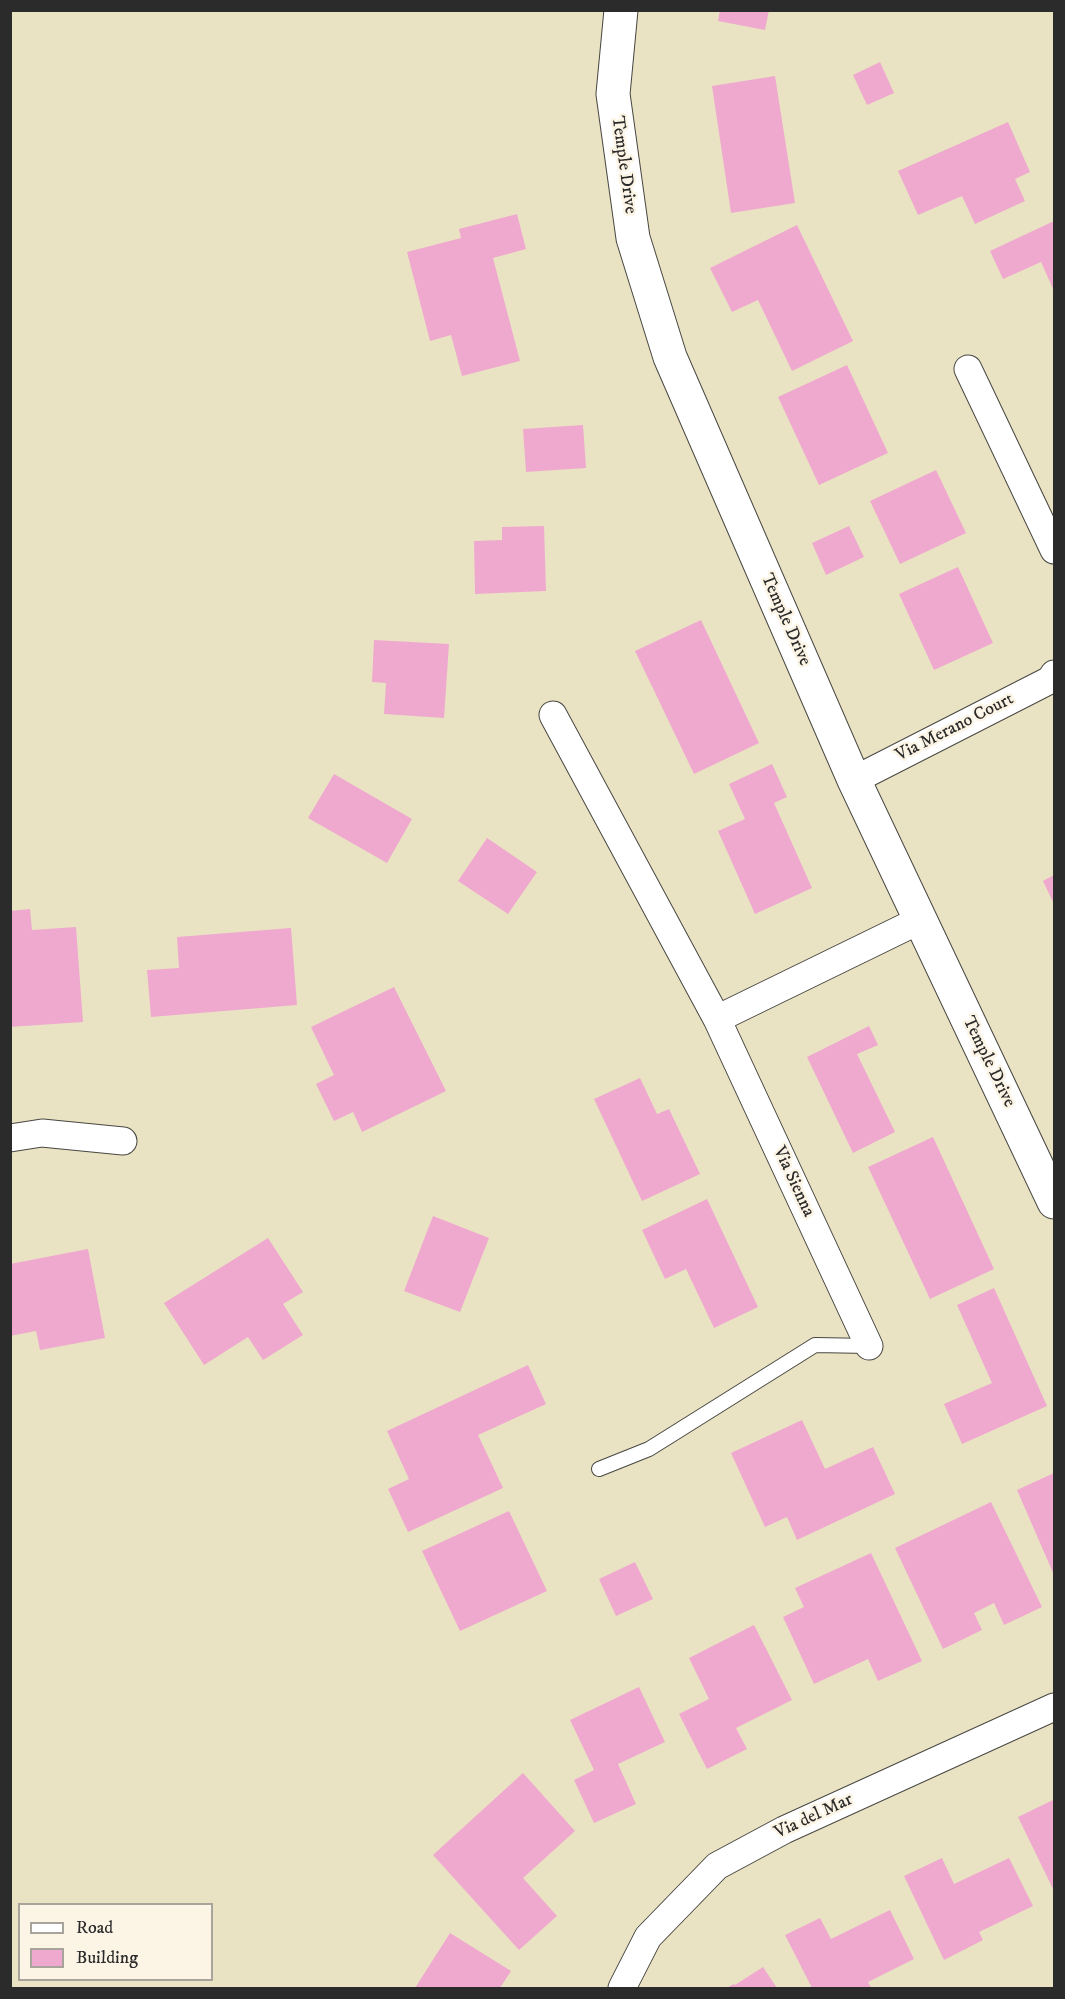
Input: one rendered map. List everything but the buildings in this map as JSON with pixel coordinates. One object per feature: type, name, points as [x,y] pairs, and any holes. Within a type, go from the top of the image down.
[{"type":"street","name":"Temple Drive","points":[[621,10],[613,94],[633,238],[670,357],[854,780],[1054,1202]]},
{"type":"street","points":[[968,369],[1054,550]]},
{"type":"street","name":"Via Merano Court","points":[[854,780],[1050,680],[1054,674]]},
{"type":"street","name":"Via Sienna","points":[[553,715],[717,1019],[869,1346]]},
{"type":"street","points":[[717,1019],[920,920]]},
{"type":"street","points":[[10,1138],[42,1133],[123,1141]]},
{"type":"street","name":"Via del Mar","points":[[622,1989],[648,1937],[717,1866],[784,1830],[1054,1707]]},
{"type":"lane","points":[[598,1469],[649,1449],[815,1345],[869,1346]]}]
